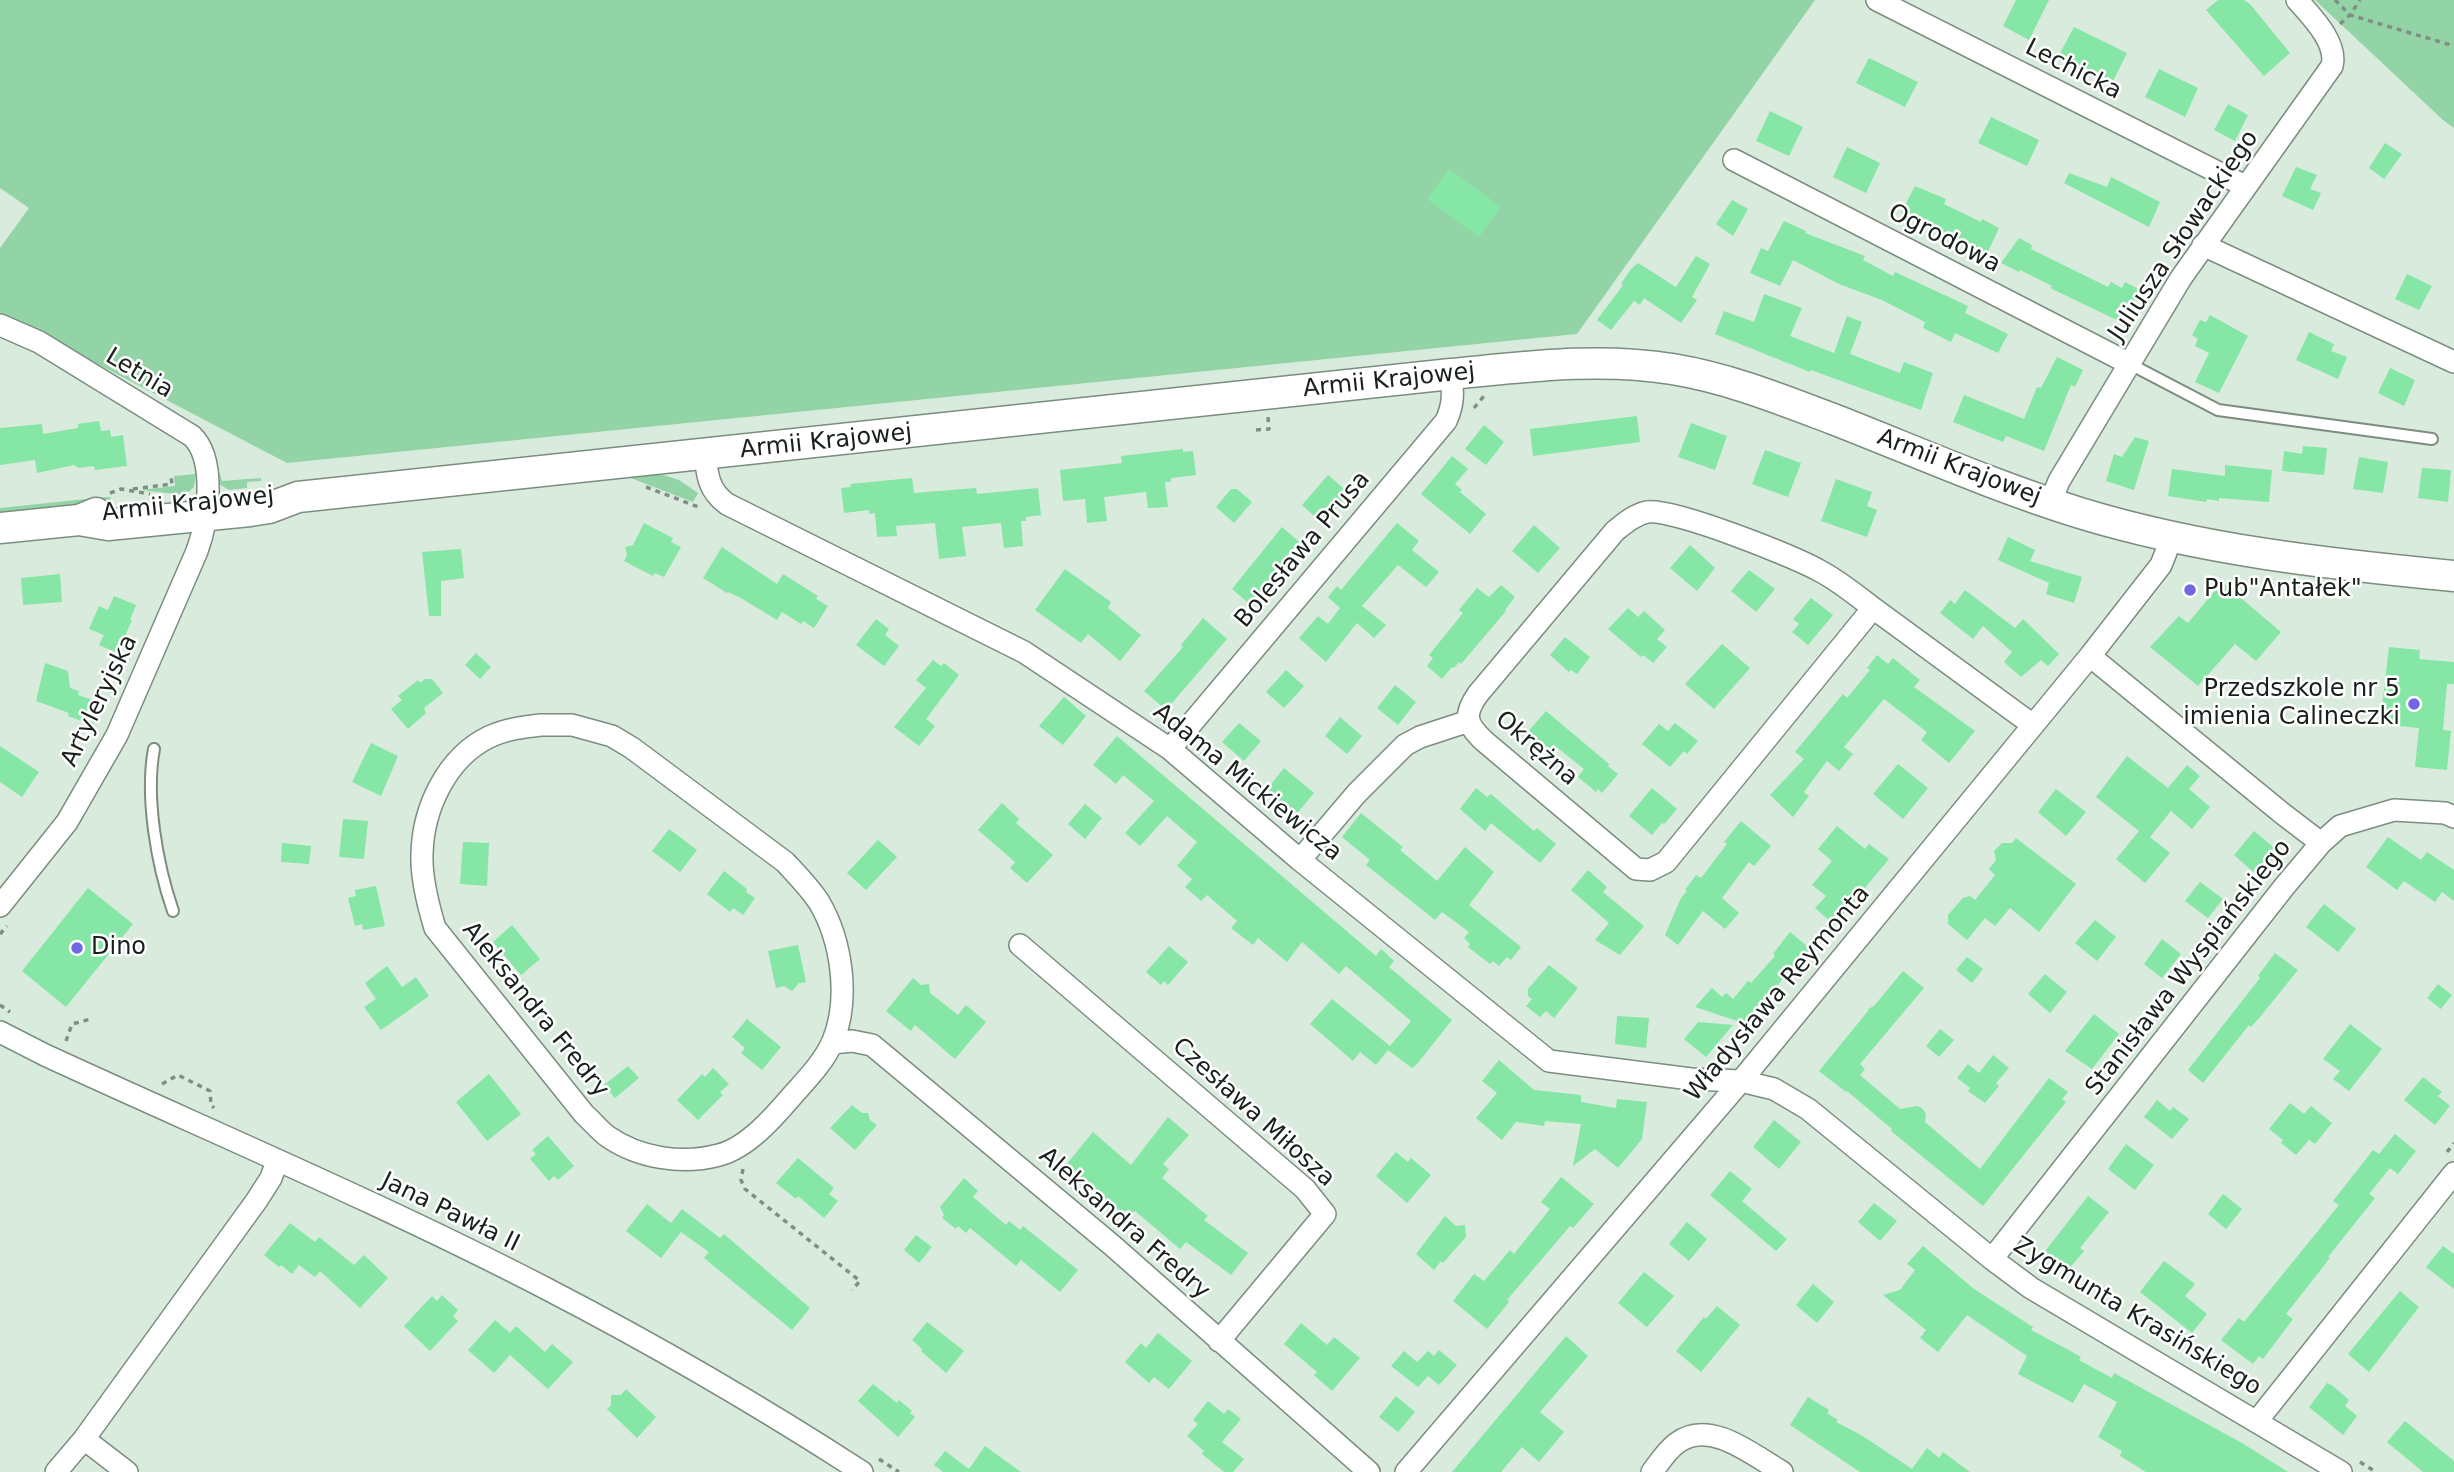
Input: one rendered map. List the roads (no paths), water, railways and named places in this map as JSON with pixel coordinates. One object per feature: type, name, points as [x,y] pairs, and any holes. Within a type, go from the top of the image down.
[{"type":"street","name":"Lechicka","points":[[1877,0],[2245,186]]},
{"type":"street","name":"Juliusza Słowackiego","points":[[2050,503],[2059,481],[2181,278],[2332,66],[2334,56],[2325,36],[2297,0]]},
{"type":"street","name":"Ogrodowa","points":[[1734,160],[2130,364]]},
{"type":"street","points":[[2203,245],[2454,362]]},
{"type":"street","name":"Letnia","points":[[0,325],[39,342],[191,436],[202,449],[204,457],[206,507]]},
{"type":"street","name":"Armii Krajowej","points":[[0,528],[79,520],[108,525],[206,507],[267,492],[298,497],[1451,374],[1587,362],[1672,369],[1753,389],[2050,503],[2172,537],[2306,560],[2454,576]]},
{"type":"street","name":"Bolesława Prusa","points":[[1170,749],[1446,421],[1453,397],[1451,374]]},
{"type":"street","name":"Adama Mickiewicza","points":[[705,454],[710,486],[727,504],[1024,652],[1170,749],[1300,860],[1549,1061],[1691,1079],[1741,1081]]},
{"type":"street","name":"Artyleryjska","points":[[0,906],[67,822],[117,735],[197,551],[206,507]]},
{"type":"street","name":"Okrężna","points":[[1873,608],[1666,862],[1650,870],[1636,869],[1484,741],[1474,732],[1469,721],[1469,706],[1478,694],[1615,531],[1628,520],[1646,512],[1661,512],[1807,565],[1829,576],[1873,608],[2033,725]]},
{"type":"street","name":"Władysława Reymonta","points":[[1406,1472],[1741,1081],[2090,656],[2161,565],[2172,537]]},
{"type":"street","name":"Stanisława Wyspiańskiego","points":[[1992,1259],[2321,843],[2090,656]]},
{"type":"street","points":[[1300,860],[1391,756],[1420,737],[1469,721]]},
{"type":"street","name":"Aleksandra Fredry","points":[[572,725],[612,736],[632,748],[785,862],[806,884],[820,905],[835,941],[841,974],[842,1000],[838,1027],[832,1043],[818,1066],[774,1118],[755,1135],[720,1155],[688,1160],[665,1158],[634,1151],[607,1135],[584,1114],[435,928],[426,895],[421,856],[425,820],[445,775],[464,755],[487,738],[510,729],[572,725]]},
{"type":"street","points":[[2321,843],[2340,827],[2394,810],[2445,813],[2454,817]]},
{"type":"street","name":"Czesława Miłosza","points":[[1020,945],[1305,1189],[1325,1214],[1219,1341]]},
{"type":"street","name":"Jana Pawła II","points":[[0,1032],[44,1055],[504,1267],[592,1312],[795,1428],[862,1472]]},
{"type":"street","name":"Aleksandra Fredry","points":[[832,1043],[852,1041],[872,1045],[1112,1246],[1369,1472]]},
{"type":"street","name":"Zygmunta Krasińskiego","points":[[1741,1081],[1774,1089],[1808,1109],[2031,1288],[2341,1472]]},
{"type":"street","points":[[56,1472],[84,1439],[257,1200],[271,1178],[277,1161]]},
{"type":"street","points":[[2257,1421],[2450,1163]]},
{"type":"street","points":[[1651,1472],[1675,1444],[1684,1439],[1714,1435],[1782,1472]]},
{"type":"street","points":[[84,1439],[127,1472]]},
{"type":"lane","points":[[2130,364],[2218,410],[2432,439]]},
{"type":"lane","points":[[154,749],[150,771],[158,860],[173,911]]},
{"type":"place","name":"Pub\"Antałek\"","points":[[2190,590]]},
{"type":"place","name":"Przedszkole nr 5 imienia Calineczki","points":[[2414,704]]},
{"type":"place","name":"Dino","points":[[77,948]]}]
